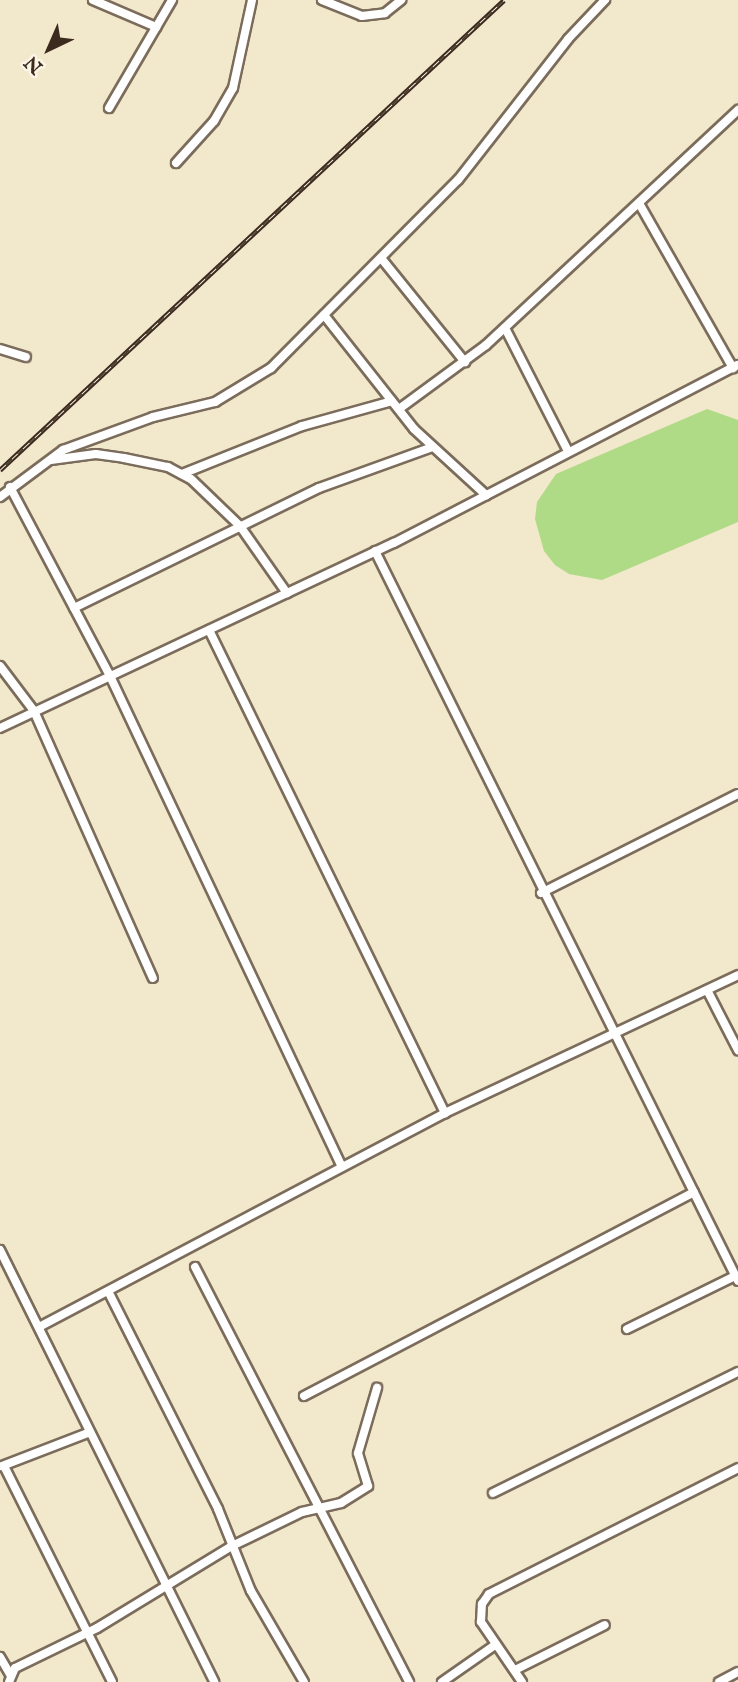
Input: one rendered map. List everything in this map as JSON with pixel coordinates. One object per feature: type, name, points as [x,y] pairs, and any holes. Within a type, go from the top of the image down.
[{"type":"street","points":[[93,0],[156,27]]},
{"type":"street","points":[[109,108],[172,0]]},
{"type":"street","points":[[176,163],[214,121],[233,88],[252,0]]},
{"type":"street","points":[[322,0],[362,16],[385,13],[401,0]]},
{"type":"street","points":[[0,497],[45,461],[111,431],[233,394],[271,368],[467,170],[568,39],[605,0]]},
{"type":"street","points":[[399,409],[465,362],[505,328],[640,205],[738,110]]},
{"type":"street","points":[[0,729],[375,551],[736,366],[640,205]]},
{"type":"street","points":[[381,258],[465,362]]},
{"type":"street","points":[[324,315],[432,447],[486,495]]},
{"type":"street","points":[[505,328],[568,452]]},
{"type":"street","points":[[0,349],[26,357]]},
{"type":"street","points":[[182,474],[302,426],[392,401]]},
{"type":"street","points":[[74,608],[319,488],[432,447]]},
{"type":"street","points":[[45,461],[96,454],[146,462],[182,474],[240,526],[288,593]]},
{"type":"street","points":[[10,487],[110,676],[342,1167]]},
{"type":"street","points":[[375,551],[541,893],[737,1279],[627,1329]]},
{"type":"street","points":[[209,630],[445,1113]]},
{"type":"street","points":[[0,666],[34,712],[153,978]]},
{"type":"street","points":[[541,893],[738,794]]},
{"type":"street","points":[[39,1327],[445,1113],[738,975]]},
{"type":"street","points":[[707,990],[738,1050]]},
{"type":"street","points":[[304,1396],[694,1192]]},
{"type":"street","points":[[0,1250],[4,1269],[39,1327],[214,1682]]},
{"type":"street","points":[[195,1267],[410,1682]]},
{"type":"street","points":[[108,1290],[232,1546],[251,1591],[304,1682]]},
{"type":"street","points":[[493,1493],[738,1372]]},
{"type":"street","points":[[0,1657],[9,1678],[87,1633],[164,1583],[232,1546],[302,1512],[341,1503],[368,1486],[358,1453],[377,1388]]},
{"type":"street","points":[[90,1432],[2,1466],[112,1682]]},
{"type":"street","points":[[522,1682],[517,1669],[495,1645],[481,1622],[482,1604],[496,1587],[738,1468]]},
{"type":"street","points":[[517,1669],[606,1625]]},
{"type":"street","points":[[442,1682],[495,1645]]},
{"type":"street","points":[[719,1682],[738,1672]]},
{"type":"green space","points":[[707,409],[738,420],[738,522],[602,580],[569,574],[555,565],[544,551],[535,519],[537,502],[556,474]]},
{"type":"railway","points":[[0,470],[504,0]]}]
